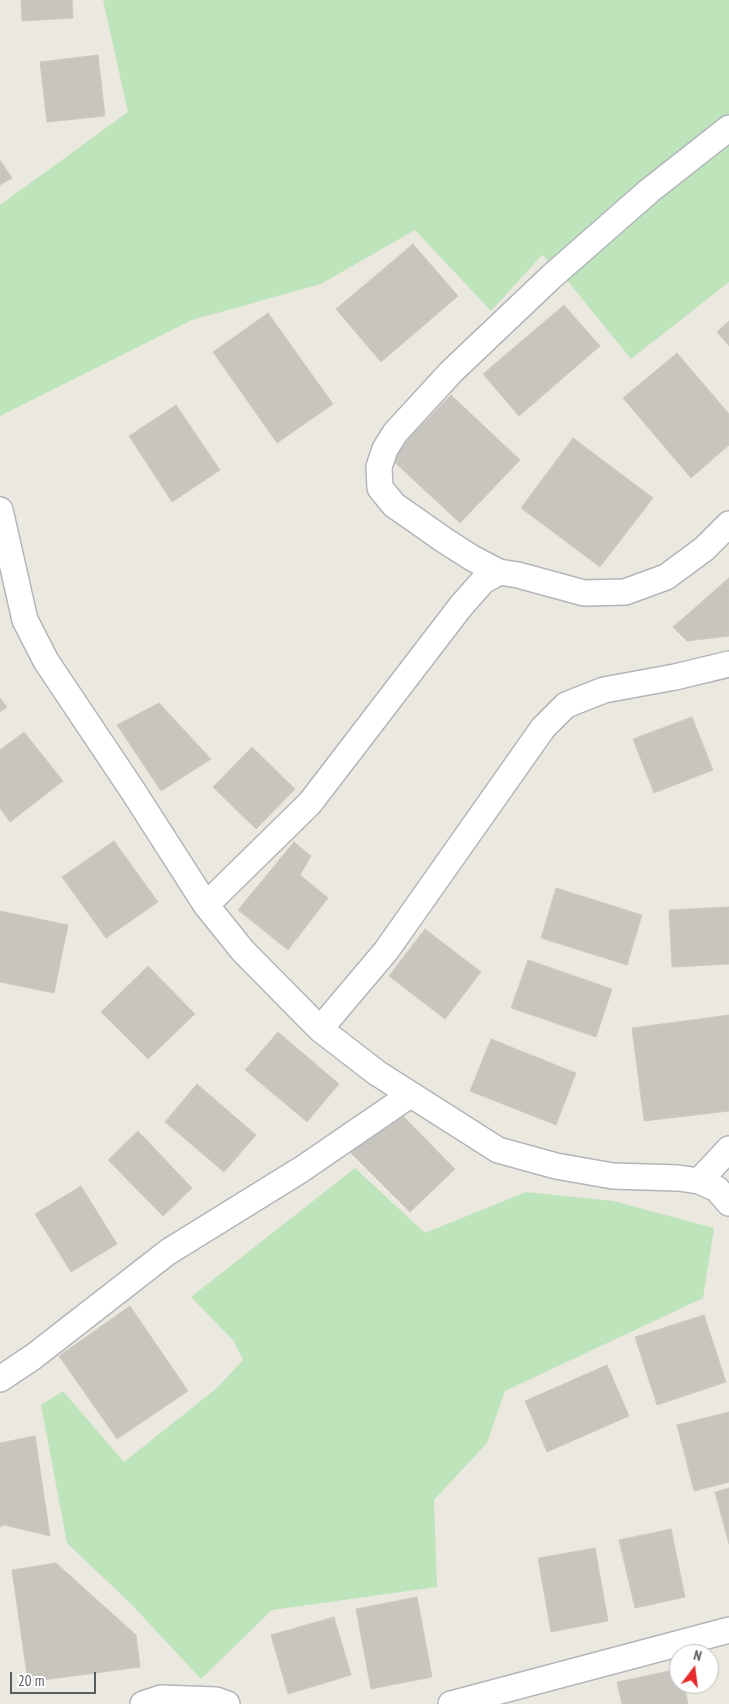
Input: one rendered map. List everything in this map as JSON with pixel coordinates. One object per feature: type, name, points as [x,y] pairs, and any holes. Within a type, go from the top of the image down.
[{"type":"street","points":[[729,128],[649,191],[551,277],[450,372],[396,433],[385,449],[379,467],[380,488],[394,505],[472,558],[499,572],[518,575],[584,593],[625,592],[666,577],[704,548],[729,524]]},
{"type":"street","points":[[0,510],[25,620],[46,661],[134,791],[206,905],[243,950],[320,1028],[377,1073],[498,1150],[556,1166],[612,1176],[678,1178],[699,1181],[717,1189],[729,1203]]},
{"type":"street","points":[[206,905],[310,803],[461,606],[483,581],[499,572]]},
{"type":"street","points":[[320,1028],[386,951],[538,736],[566,705],[604,690],[675,677],[729,664]]},
{"type":"street","points":[[0,1379],[33,1357],[168,1252],[302,1168],[410,1095]]},
{"type":"street","points":[[699,1181],[729,1149]]},
{"type":"street","points":[[451,1704],[729,1630]]},
{"type":"street","points":[[142,1704],[161,1698],[216,1700],[227,1704]]},
{"type":"green space","points":[[103,0],[729,0],[729,282],[631,359],[566,279],[542,255],[491,311],[415,230],[321,284],[192,320],[0,416],[0,205],[128,112]]},
{"type":"green space","points":[[355,1168],[425,1233],[526,1192],[613,1201],[714,1228],[703,1298],[505,1391],[487,1443],[434,1500],[437,1587],[272,1610],[201,1679],[130,1603],[67,1543],[41,1405],[63,1391],[124,1462],[217,1388],[243,1360],[233,1340],[191,1297]]},
{"type":"building","points":[[21,0],[72,0],[73,18],[22,21]]},
{"type":"building","points":[[98,55],[105,116],[47,122],[40,62]]},
{"type":"building","points":[[0,160],[12,178],[0,185]]},
{"type":"building","points":[[413,244],[458,296],[381,362],[336,309]]},
{"type":"building","points":[[564,305],[600,346],[519,416],[483,374]]},
{"type":"building","points":[[268,313],[333,404],[277,443],[213,352]]},
{"type":"building","points":[[729,321],[729,346],[717,332]]},
{"type":"building","points":[[677,353],[729,414],[729,445],[691,478],[623,398]]},
{"type":"building","points":[[451,395],[520,460],[460,523],[390,458]]},
{"type":"building","points":[[176,405],[220,470],[172,502],[129,436]]},
{"type":"building","points":[[573,438],[653,498],[600,567],[521,508]]},
{"type":"building","points":[[729,578],[729,636],[687,641],[673,627]]},
{"type":"building","points":[[0,698],[7,707],[0,712]]},
{"type":"building","points":[[159,703],[211,759],[161,791],[117,725]]},
{"type":"building","points":[[692,717],[713,770],[654,793],[633,739]]},
{"type":"building","points":[[24,732],[63,781],[10,822],[0,808],[0,750]]},
{"type":"building","points":[[252,747],[295,789],[256,829],[213,787]]},
{"type":"building","points":[[114,841],[158,902],[106,938],[62,877]]},
{"type":"building","points":[[294,842],[311,856],[300,875],[328,898],[288,950],[238,910]]},
{"type":"building","points":[[556,888],[642,915],[627,965],[541,938]]},
{"type":"building","points":[[729,907],[729,964],[672,967],[669,910]]},
{"type":"building","points":[[0,911],[68,925],[54,993],[0,982]]},
{"type":"building","points":[[425,929],[481,972],[445,1019],[389,976]]},
{"type":"building","points":[[528,960],[612,989],[596,1037],[511,1008]]},
{"type":"building","points":[[148,966],[195,1014],[148,1059],[101,1012]]},
{"type":"building","points":[[729,1015],[729,1111],[644,1121],[632,1028]]},
{"type":"building","points":[[278,1032],[339,1084],[307,1122],[245,1070]]},
{"type":"building","points":[[491,1039],[576,1073],[556,1125],[470,1091]]},
{"type":"building","points":[[197,1084],[256,1135],[224,1172],[165,1122]]},
{"type":"building","points":[[396,1109],[455,1169],[410,1212],[351,1153]]},
{"type":"building","points":[[138,1131],[192,1188],[163,1216],[108,1160]]},
{"type":"building","points":[[81,1186],[117,1244],[71,1272],[35,1214]]},
{"type":"building","points":[[130,1306],[188,1391],[117,1439],[59,1356]]},
{"type":"building","points":[[704,1315],[726,1382],[657,1405],[635,1337]]},
{"type":"building","points":[[607,1365],[629,1416],[547,1452],[525,1401]]},
{"type":"building","points":[[729,1412],[729,1482],[694,1491],[677,1425]]},
{"type":"building","points":[[35,1436],[50,1536],[4,1525],[0,1527],[0,1443]]},
{"type":"building","points":[[729,1488],[729,1544],[715,1492]]},
{"type":"building","points":[[671,1529],[685,1597],[635,1608],[619,1540]]},
{"type":"building","points":[[595,1548],[608,1621],[551,1632],[538,1558]]},
{"type":"building","points":[[56,1563],[136,1635],[140,1667],[28,1682],[12,1570]]},
{"type":"building","points":[[417,1597],[432,1677],[371,1689],[356,1609]]},
{"type":"building","points":[[334,1617],[351,1675],[288,1694],[271,1635]]},
{"type":"building","points":[[669,1671],[669,1694],[686,1694],[688,1704],[622,1704],[617,1682]]}]
